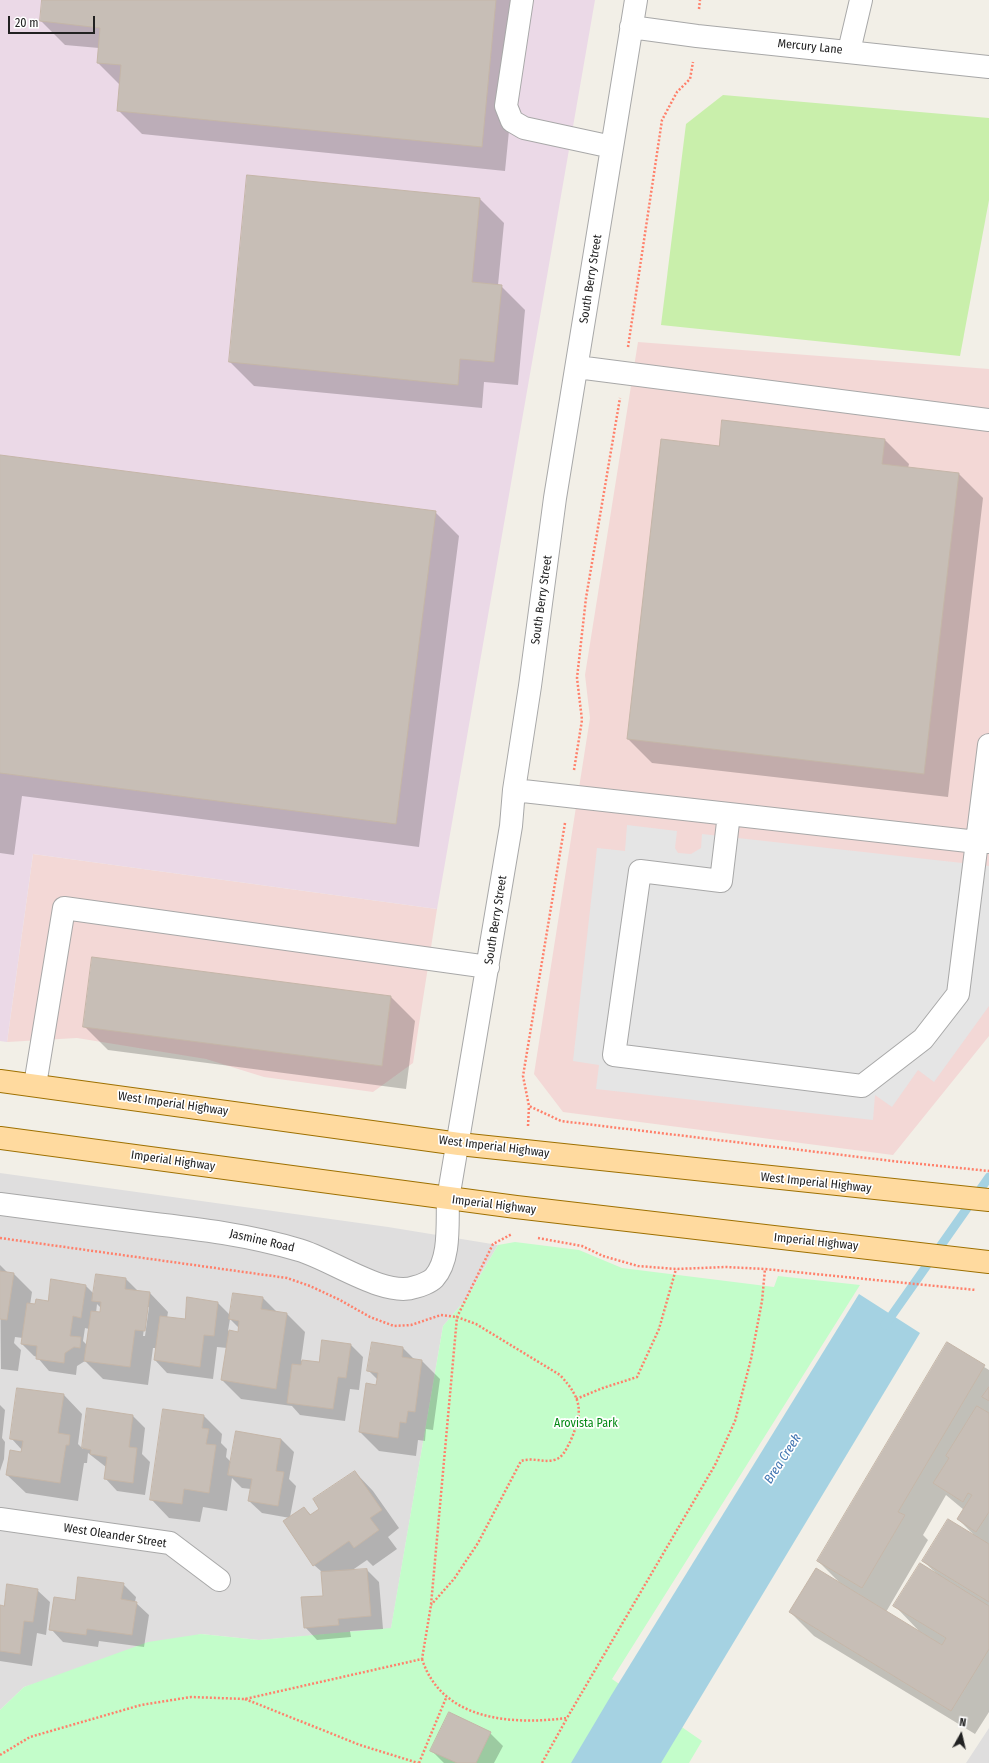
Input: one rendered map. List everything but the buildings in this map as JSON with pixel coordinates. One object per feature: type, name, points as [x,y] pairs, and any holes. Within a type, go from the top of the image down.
[{"type":"main road","name":"West Imperial Highway","points":[[0,1081],[459,1144],[853,1187],[989,1200]]},
{"type":"main road","name":"Imperial Highway","points":[[0,1138],[448,1199],[989,1262]]},
{"type":"street","points":[[522,0],[506,106],[512,121],[524,128],[612,147]]},
{"type":"street","name":"South Berry Street","points":[[448,1199],[459,1144],[511,826],[514,790],[530,686],[555,498],[578,367],[636,0]]},
{"type":"street","points":[[849,51],[861,0]]},
{"type":"street","name":"Mercury Lane","points":[[631,27],[697,36],[989,67]]},
{"type":"street","points":[[578,367],[989,420]]},
{"type":"street","points":[[729,814],[720,881],[640,871],[614,1055],[862,1086],[923,1039],[958,994],[985,844],[989,745]]},
{"type":"street","points":[[514,790],[985,844]]},
{"type":"street","points":[[35,1085],[64,908],[488,967]]},
{"type":"street","name":"Jasmine Road","points":[[0,1204],[226,1232],[269,1241],[327,1260],[381,1286],[400,1290],[414,1288],[434,1279],[444,1260],[447,1241],[448,1199]]},
{"type":"street","name":"West Oleander Street","points":[[0,1519],[170,1543],[219,1580]]},
{"type":"path","points":[[700,0],[697,36],[690,79],[677,92],[662,120],[624,374],[586,598],[577,678],[582,720],[523,1076],[529,1106],[561,1121],[892,1161],[989,1171]]},
{"type":"path","points":[[520,1235],[512,1233],[493,1244],[457,1317],[431,1605],[422,1659],[426,1671],[446,1698],[471,1711],[491,1718],[547,1720],[567,1718]]},
{"type":"path","points":[[0,1238],[286,1278],[310,1286],[340,1300],[370,1317],[394,1326],[411,1325],[441,1315],[457,1317],[476,1324],[560,1375],[571,1387],[576,1399],[579,1420],[562,1456],[554,1460],[530,1458],[521,1462],[478,1543],[454,1579],[431,1605]]},
{"type":"path","points":[[536,1238],[582,1246],[603,1256],[638,1266],[676,1269],[726,1267],[764,1269],[976,1290]]},
{"type":"path","points":[[576,1399],[637,1377],[659,1329],[676,1269]]},
{"type":"path","points":[[542,1763],[715,1465],[735,1421],[751,1359],[762,1301],[764,1269]]},
{"type":"path","points":[[0,1755],[30,1737],[142,1705],[191,1697],[245,1699],[422,1659]]},
{"type":"path","points":[[245,1699],[360,1745],[419,1763],[446,1698]]},
{"type":"shaded area","points":[[0,0],[595,0],[437,909],[33,854],[7,1042],[0,1041]]},
{"type":"shaded area","points":[[638,342],[989,369],[989,1036],[893,1155],[563,1112],[534,1074],[590,718],[585,675]]},
{"type":"shaded area","points":[[627,825],[677,831],[675,848],[678,853],[691,854],[701,848],[702,834],[989,866],[989,1006],[934,1082],[918,1070],[892,1107],[875,1095],[873,1120],[596,1089],[599,1065],[573,1061],[597,848],[625,851]]},
{"type":"shaded area","points":[[33,854],[437,909],[413,1063],[373,1092],[264,1077],[206,1059],[77,1038],[7,1042]]},
{"type":"shaded area","points":[[0,1173],[388,1227],[498,1245],[467,1298],[443,1326],[391,1629],[259,1640],[201,1634],[24,1687],[0,1710]]},
{"type":"shaded area","points":[[989,1728],[989,1763],[966,1763]]},
{"type":"green space","points":[[723,95],[989,118],[989,200],[960,356],[661,325],[686,124]]},
{"type":"green space","name":"Arovista Park","points":[[515,1242],[579,1250],[622,1268],[774,1287],[778,1276],[860,1285],[612,1679],[702,1741],[689,1763],[0,1763],[0,1710],[24,1687],[148,1642],[201,1634],[259,1640],[391,1628],[443,1326],[467,1298],[498,1245]]},
{"type":"water","points":[[859,1294],[920,1333],[661,1763],[571,1763],[612,1694]]},
{"type":"waterway","name":"Brea Creek","points":[[885,1325],[989,1177]]}]
